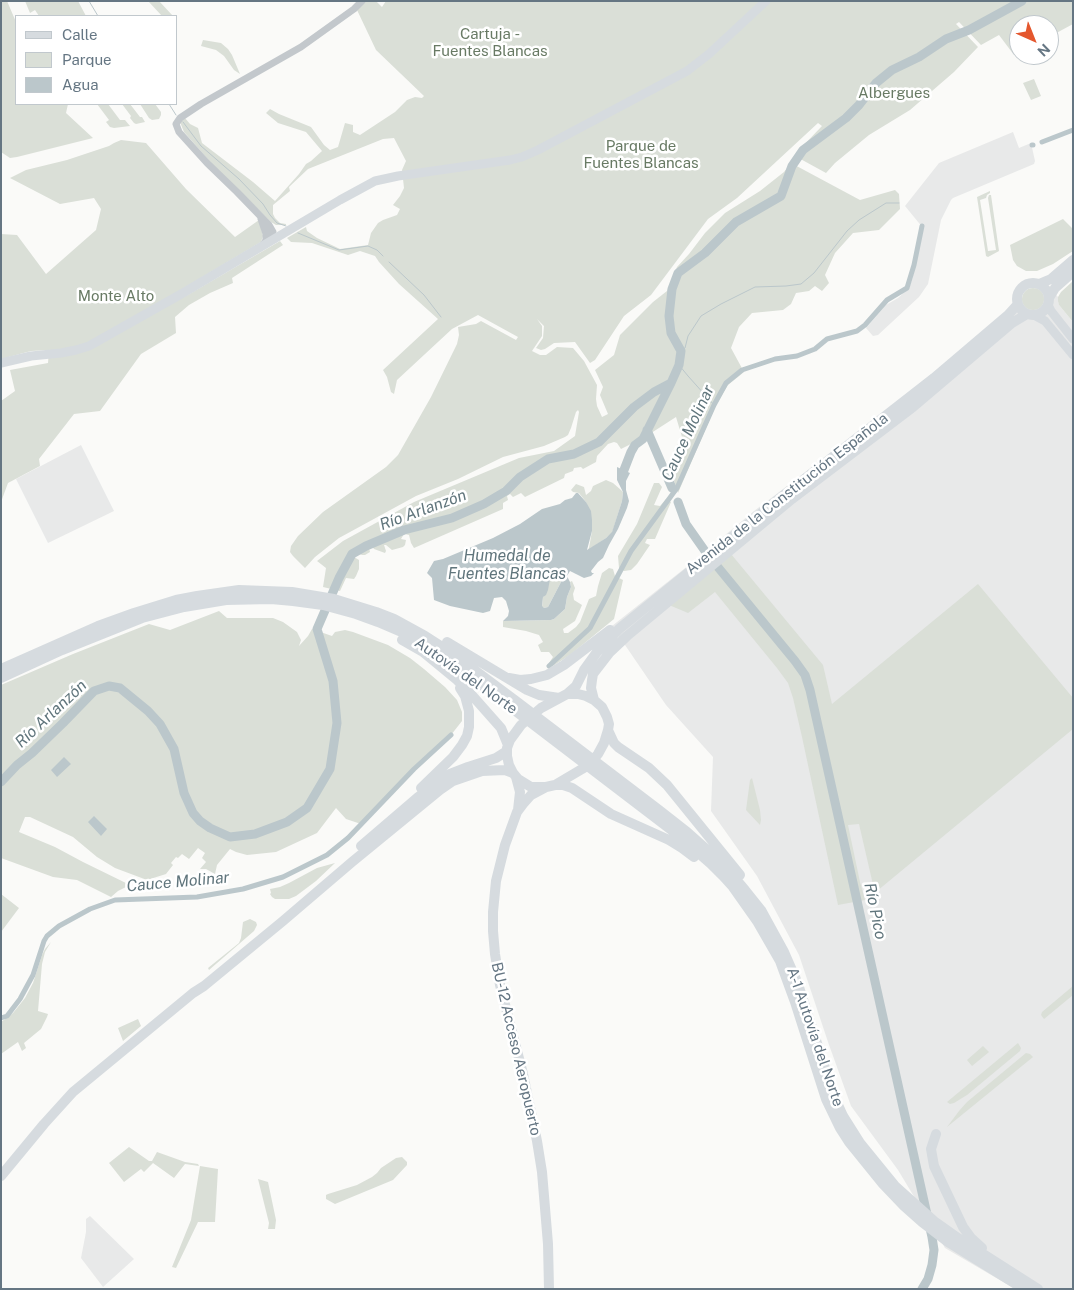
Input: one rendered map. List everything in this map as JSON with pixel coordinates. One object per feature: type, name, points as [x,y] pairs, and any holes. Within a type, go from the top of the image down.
[{"type":"highway","points":[[1073,260],[1051,279],[1039,284],[1028,284],[1022,288],[1018,294],[1018,304],[1022,310],[1031,315],[1044,311],[1055,288],[1073,272]]},
{"type":"highway","points":[[1039,284],[1045,288],[1049,302]]},
{"type":"highway","name":"Avenida de la Constitución Española","points":[[594,700],[591,688],[596,670],[626,636],[794,486],[934,378],[1008,315],[1018,304]]},
{"type":"highway","name":"Avenida de la Constitución Española","points":[[563,696],[576,686],[584,670],[610,638],[679,580],[712,559],[913,407],[1012,323],[1031,315]]},
{"type":"highway","points":[[500,674],[508,678],[526,680],[540,678],[555,671],[665,587],[679,580]]},
{"type":"highway","points":[[1,669],[98,626],[176,600],[197,596],[239,590],[254,590],[264,587],[333,612],[387,612],[422,627],[533,693],[547,697],[578,694],[594,700],[602,707],[608,717],[608,730],[598,754],[582,769],[529,797],[517,812]]},
{"type":"highway","points":[[1,678],[62,650],[142,618],[204,603],[226,600],[335,596],[357,611],[374,626],[400,638],[423,652],[448,673],[470,693],[501,728],[508,748]]},
{"type":"highway","name":"Autovía del Norte","points":[[357,611],[394,619],[453,654],[603,773]]},
{"type":"highway","points":[[379,830],[401,806],[453,757],[467,736],[469,719],[465,696],[448,673]]},
{"type":"highway","points":[[517,812],[520,792],[509,765],[508,748],[515,733],[530,717],[541,708],[563,696]]},
{"type":"highway","points":[[608,730],[618,747],[658,776],[679,798],[744,880],[764,911],[768,923]]},
{"type":"highway","points":[[1,1176],[73,1092],[193,992],[201,983],[313,889],[379,830],[445,778],[468,767],[496,758],[508,748]]},
{"type":"highway","points":[[193,992],[204,986],[440,790],[453,781],[482,771],[505,770],[531,786],[563,785],[572,788],[618,818],[658,834],[682,848],[723,882],[758,921]]},
{"type":"highway","name":"A-1 Autovía del Norte","points":[[603,773],[680,826],[708,850],[745,890],[768,923],[784,952],[798,984],[834,1096],[850,1130],[870,1157],[895,1186],[934,1221],[1038,1289]]},
{"type":"highway","name":"A-1 Autovía del Norte","points":[[603,773],[711,864],[733,887],[758,921],[783,968],[826,1100],[840,1128],[859,1156],[883,1184],[922,1222],[948,1242],[1024,1289]]},
{"type":"highway","name":"BU-12 Acceso Aeropuerto","points":[[517,812],[505,845],[498,873],[493,912],[493,931],[500,985],[524,1074],[542,1172],[548,1244],[548,1289]]},
{"type":"highway","points":[[936,1134],[931,1149],[934,1166],[967,1233],[988,1253],[1045,1289]]},
{"type":"main road","points":[[1,363],[31,356],[85,348],[126,326],[269,240],[375,181],[510,160],[538,150],[687,71],[709,54],[766,1]]},
{"type":"main road","points":[[1049,302],[1056,318],[1073,338]]},
{"type":"main road","points":[[1031,315],[1045,321],[1073,354]]},
{"type":"street","points":[[269,240],[273,232],[269,225],[179,132],[176,124],[178,120],[201,104],[301,47],[354,9],[362,1]]},
{"type":"street","points":[[260,216],[269,240]]},
{"type":"street","points":[[269,225],[279,229],[292,228]]},
{"type":"shaded area","points":[[1013,132],[1019,148],[1031,143],[1034,164],[951,200],[941,220],[928,284],[919,297],[878,335],[873,336],[866,328],[886,305],[898,298],[909,288],[912,280],[923,228],[905,206],[939,163]]},
{"type":"shaded area","points":[[1044,281],[1058,297],[1059,305],[1073,322],[1073,1289],[1015,1289],[945,1248],[898,1170],[851,1106],[799,955],[757,876],[711,811],[713,757],[666,705],[612,626],[754,511],[890,408]]},
{"type":"shaded area","points":[[81,445],[114,511],[48,543],[16,479]]},
{"type":"shaded area","points":[[90,1216],[134,1259],[103,1287],[81,1258],[86,1232],[86,1219]]},
{"type":"green space","points":[[1,1],[7,1],[15,20],[15,105],[68,105],[66,113],[93,138],[17,157],[10,158],[1,152]]},
{"type":"green space","points":[[25,1],[78,1],[85,15],[38,15],[35,10],[30,13]]},
{"type":"green space","points":[[148,1],[159,1],[172,15],[161,15]]},
{"type":"green space","points":[[365,1],[376,1],[382,7],[386,1],[1073,1],[1073,24],[1059,32],[1059,15],[1009,15],[1009,48],[999,35],[981,45],[959,22],[956,24],[978,47],[954,72],[910,110],[869,135],[835,163],[826,173],[795,156],[822,126],[818,123],[737,198],[708,219],[651,295],[624,316],[595,360],[590,363],[575,342],[554,343],[541,350],[536,348],[543,338],[544,326],[537,319],[542,326],[542,336],[532,351],[540,355],[546,355],[557,347],[573,348],[584,361],[597,385],[597,406],[602,417],[608,414],[600,395],[603,387],[595,370],[614,355],[620,335],[653,302],[667,291],[677,267],[705,233],[725,213],[760,191],[784,172],[791,163],[860,200],[895,190],[899,194],[900,209],[879,230],[853,233],[835,253],[825,275],[829,283],[822,291],[815,286],[809,291],[796,293],[791,304],[783,310],[752,313],[739,327],[731,348],[744,372],[728,385],[716,405],[678,493],[673,478],[675,470],[673,452],[682,437],[676,417],[645,437],[621,449],[617,443],[608,444],[597,456],[596,462],[583,469],[581,467],[574,468],[573,471],[565,474],[564,478],[525,497],[521,493],[513,497],[510,494],[507,496],[508,500],[503,503],[503,509],[414,548],[409,535],[404,534],[401,539],[406,540],[403,547],[392,550],[384,545],[385,553],[374,549],[372,546],[369,548],[370,552],[365,555],[357,553],[354,557],[359,560],[359,569],[356,576],[354,579],[346,578],[340,591],[323,587],[326,568],[317,561],[343,541],[414,502],[519,458],[554,451],[575,436],[579,412],[578,410],[576,412],[568,435],[565,437],[544,446],[503,457],[458,479],[416,496],[339,538],[315,557],[305,568],[290,552],[291,546],[298,536],[323,512],[386,467],[398,455],[431,397],[457,344],[458,327],[476,324],[481,321],[516,340],[518,337],[478,315],[452,329],[397,380],[394,394],[391,392],[383,370],[438,319],[399,284],[375,256],[360,251],[348,255],[312,243],[291,242],[287,238],[306,227],[307,231],[317,238],[340,249],[368,245],[371,233],[378,223],[397,215],[400,209],[393,205],[404,188],[402,170],[406,161],[394,138],[383,139],[308,169],[289,187],[290,191],[273,205],[275,218],[280,223],[286,224],[276,225],[212,164],[184,132],[180,122],[185,118],[190,124],[198,128],[202,143],[275,201],[306,164],[322,151],[306,132],[278,123],[266,113],[270,109],[311,127],[330,150],[338,147],[345,123],[353,125],[353,132],[360,135],[395,112],[407,100],[415,97],[422,98],[424,96],[376,50],[357,10]]},
{"type":"green space","points":[[203,40],[221,43],[228,49],[240,74],[216,50],[201,46]]},
{"type":"green space","points":[[1034,79],[1041,96],[1031,100],[1023,83]]},
{"type":"green space","points":[[98,105],[109,105],[120,120],[125,120],[130,126],[110,127],[106,122],[109,120]]},
{"type":"green space","points":[[123,105],[131,105],[145,122],[136,124],[130,118],[131,116]]},
{"type":"green space","points":[[141,105],[156,105],[161,112],[159,119],[152,120]]},
{"type":"green space","name":"Monte Alto","points":[[121,140],[146,143],[186,189],[235,237],[259,220],[263,236],[261,242],[182,289],[186,296],[280,241],[283,245],[232,278],[233,283],[189,305],[175,317],[176,333],[141,354],[100,411],[74,414],[39,459],[40,466],[8,483],[1,502],[1,401],[15,391],[10,370],[48,363],[49,350],[31,351],[1,359],[1,234],[17,235],[46,274],[96,230],[101,209],[94,198],[60,204],[10,178],[26,170],[67,160]]},
{"type":"green space","points":[[990,191],[986,198],[980,200],[988,251],[996,250],[988,198],[991,195],[999,251],[988,257],[986,256],[977,197]]},
{"type":"green space","points":[[1063,219],[1073,229],[1073,251],[1053,264],[1037,271],[1026,271],[1017,266],[1013,260],[1010,245]]},
{"type":"green space","points":[[1073,281],[1073,322],[1059,305],[1058,297]]},
{"type":"green space","points":[[1033,288],[1041,291],[1044,299],[1041,307],[1033,310],[1025,307],[1022,299],[1025,291]]},
{"type":"green space","points":[[606,480],[613,483],[623,492],[622,501],[612,533],[587,551],[592,531],[586,502],[579,493],[571,490],[576,484],[584,487],[586,495],[593,486]]},
{"type":"green space","points":[[654,483],[659,483],[662,487],[654,505],[660,506],[666,499],[671,502],[655,539],[647,539],[645,543],[650,545],[637,564],[631,570],[624,571],[619,568],[618,556],[637,524]]},
{"type":"green space","points":[[731,554],[823,665],[832,704],[978,584],[1073,698],[1073,729],[877,891],[874,889],[859,824],[848,825],[865,900],[838,905],[802,737],[788,683],[715,592],[688,613],[669,605]]},
{"type":"green space","points":[[609,568],[613,569],[615,576],[623,580],[614,619],[570,655],[553,666],[549,663],[553,657],[549,652],[541,652],[538,645],[543,642],[539,635],[503,627],[503,621],[554,619],[565,609],[571,587],[570,582],[572,581],[575,588],[574,600],[582,605],[575,621],[563,629],[564,633],[568,633],[580,622],[589,599],[596,596],[602,573]]},
{"type":"green space","points":[[557,575],[561,576],[561,582],[548,607],[544,608],[542,607],[543,597],[550,579]]},
{"type":"green space","points":[[219,611],[227,618],[273,618],[283,622],[297,632],[301,640],[299,646],[312,629],[332,636],[335,632],[345,630],[388,645],[410,658],[445,687],[457,700],[462,712],[462,721],[451,735],[414,769],[361,824],[346,819],[336,808],[317,833],[276,852],[247,855],[230,849],[217,865],[215,874],[206,869],[200,869],[206,862],[202,858],[205,853],[198,848],[189,859],[182,854],[178,858],[176,857],[166,874],[147,880],[115,868],[97,857],[73,837],[30,817],[25,817],[19,832],[55,847],[130,885],[111,897],[77,880],[53,877],[1,858],[1,685],[149,624],[170,630]]},
{"type":"green space","points":[[752,778],[760,810],[760,825],[746,810],[750,780]]},
{"type":"green space","points":[[335,863],[296,896],[289,899],[275,899],[270,894],[270,889],[289,883],[317,868]]},
{"type":"green space","points":[[1,894],[19,908],[1,932]]},
{"type":"green space","points":[[250,919],[256,922],[257,925],[254,931],[209,970],[208,968],[239,943],[243,922]]},
{"type":"green space","points":[[51,942],[45,952],[42,964],[38,1011],[48,1014],[47,1017],[41,1029],[24,1043],[26,1048],[22,1051],[18,1042],[1,1054],[1,1022],[13,1013],[25,998],[33,983],[42,955]]},
{"type":"green space","points":[[1073,986],[1073,995],[1044,1019],[1041,1015],[1042,1012]]},
{"type":"green space","points":[[138,1019],[141,1026],[123,1041],[118,1028]]},
{"type":"green space","points":[[1018,1043],[1021,1048],[1020,1051],[967,1095],[954,1103],[950,1104],[947,1102]]},
{"type":"green space","points":[[983,1046],[989,1052],[972,1066],[967,1060]]},
{"type":"green space","points":[[1026,1053],[1033,1057],[947,1127],[967,1102]]},
{"type":"green space","points":[[129,1147],[149,1161],[152,1161],[157,1152],[185,1162],[198,1164],[199,1166],[185,1164],[174,1178],[153,1163],[144,1172],[141,1169],[124,1182],[109,1163]]},
{"type":"green space","points":[[402,1157],[407,1162],[407,1165],[393,1180],[335,1204],[326,1199],[326,1195],[357,1185],[372,1177],[396,1158]]},
{"type":"green space","points":[[200,1166],[218,1169],[215,1222],[198,1222],[176,1268],[172,1267],[191,1220]]},
{"type":"green space","points":[[258,1179],[268,1182],[276,1220],[275,1229],[268,1229],[269,1223]]},
{"type":"water","name":"Humedal de Fuentes Blancas","points":[[617,467],[630,473],[626,481],[629,501],[618,529],[603,558],[591,571],[594,573],[591,576],[584,578],[570,571],[567,576],[571,587],[565,609],[554,619],[503,621],[508,616],[509,611],[506,601],[502,597],[494,598],[490,611],[483,613],[450,606],[434,600],[432,578],[427,573],[434,561],[493,538],[520,524],[542,509],[560,504],[572,498],[576,493],[586,502],[591,511],[592,531],[587,550],[606,538],[612,532],[622,501],[623,492],[617,480]],"holes":[[[557,575],[561,576],[561,582],[548,607],[544,608],[542,606],[543,597],[548,590],[550,579]]]},
{"type":"water","points":[[64,757],[71,764],[57,777],[51,770]]},
{"type":"water","points":[[94,816],[107,829],[101,836],[88,822]]},
{"type":"waterway","points":[[89,1],[97,15]]},
{"type":"waterway","name":"Río Arlanzón","points":[[1,782],[94,691],[109,686],[120,688],[148,711],[160,724],[174,749],[184,793],[193,813],[210,828],[230,837],[255,834],[287,822],[307,808],[330,769],[337,723],[333,681],[317,629],[339,578],[352,554],[404,530],[452,518],[484,504],[506,491],[520,477],[548,459],[574,454],[599,442],[634,407],[654,392],[671,383],[679,365],[681,351],[671,333],[669,316],[672,289],[678,273],[705,253],[736,222],[781,196],[792,166],[803,150],[846,118],[876,83],[892,70],[919,57],[946,39],[969,30],[1022,1]]},
{"type":"waterway","points":[[170,105],[176,115]]},
{"type":"waterway","points":[[183,122],[201,146],[239,179],[263,204],[277,223],[286,226]]},
{"type":"waterway","name":"Cauce Molinar","points":[[1042,142],[1073,130]]},
{"type":"waterway","points":[[681,351],[685,348],[688,336],[701,316],[755,287],[801,284],[814,273],[847,231],[859,220],[886,203],[899,203]]},
{"type":"waterway","name":"Cauce Molinar","points":[[549,666],[590,628],[631,551],[677,488],[714,405],[726,383],[742,370],[775,359],[797,356],[815,349],[827,339],[857,331],[865,325],[887,300],[907,288],[922,226]]},
{"type":"waterway","points":[[298,233],[339,250],[368,246],[377,250],[383,256]]},
{"type":"waterway","points":[[389,262],[424,295],[441,317]]},
{"type":"waterway","points":[[679,365],[714,405]]},
{"type":"waterway","name":"Río Pico","points":[[624,470],[631,452],[635,445],[643,439],[671,383]]},
{"type":"waterway","name":"Río Pico","points":[[647,430],[672,488]]},
{"type":"waterway","name":"Río Pico","points":[[678,502],[686,524],[705,551]]},
{"type":"waterway","name":"Río Pico","points":[[717,566],[795,661],[805,675],[810,690],[932,1237],[934,1250],[932,1265],[928,1279],[922,1289]]},
{"type":"waterway","name":"Cauce Molinar","points":[[1,1018],[7,1016],[20,999],[33,975],[44,941],[59,926],[90,909],[115,900],[197,897],[243,889],[283,877],[327,855],[348,838],[414,769],[451,735]]},
{"type":"park label","name":"Cartuja - Fuentes Blancas","points":[[490,42]]},
{"type":"park label","name":"Albergues","points":[[894,93]]},
{"type":"park label","name":"Parque de Fuentes Blancas","points":[[641,154]]}]
